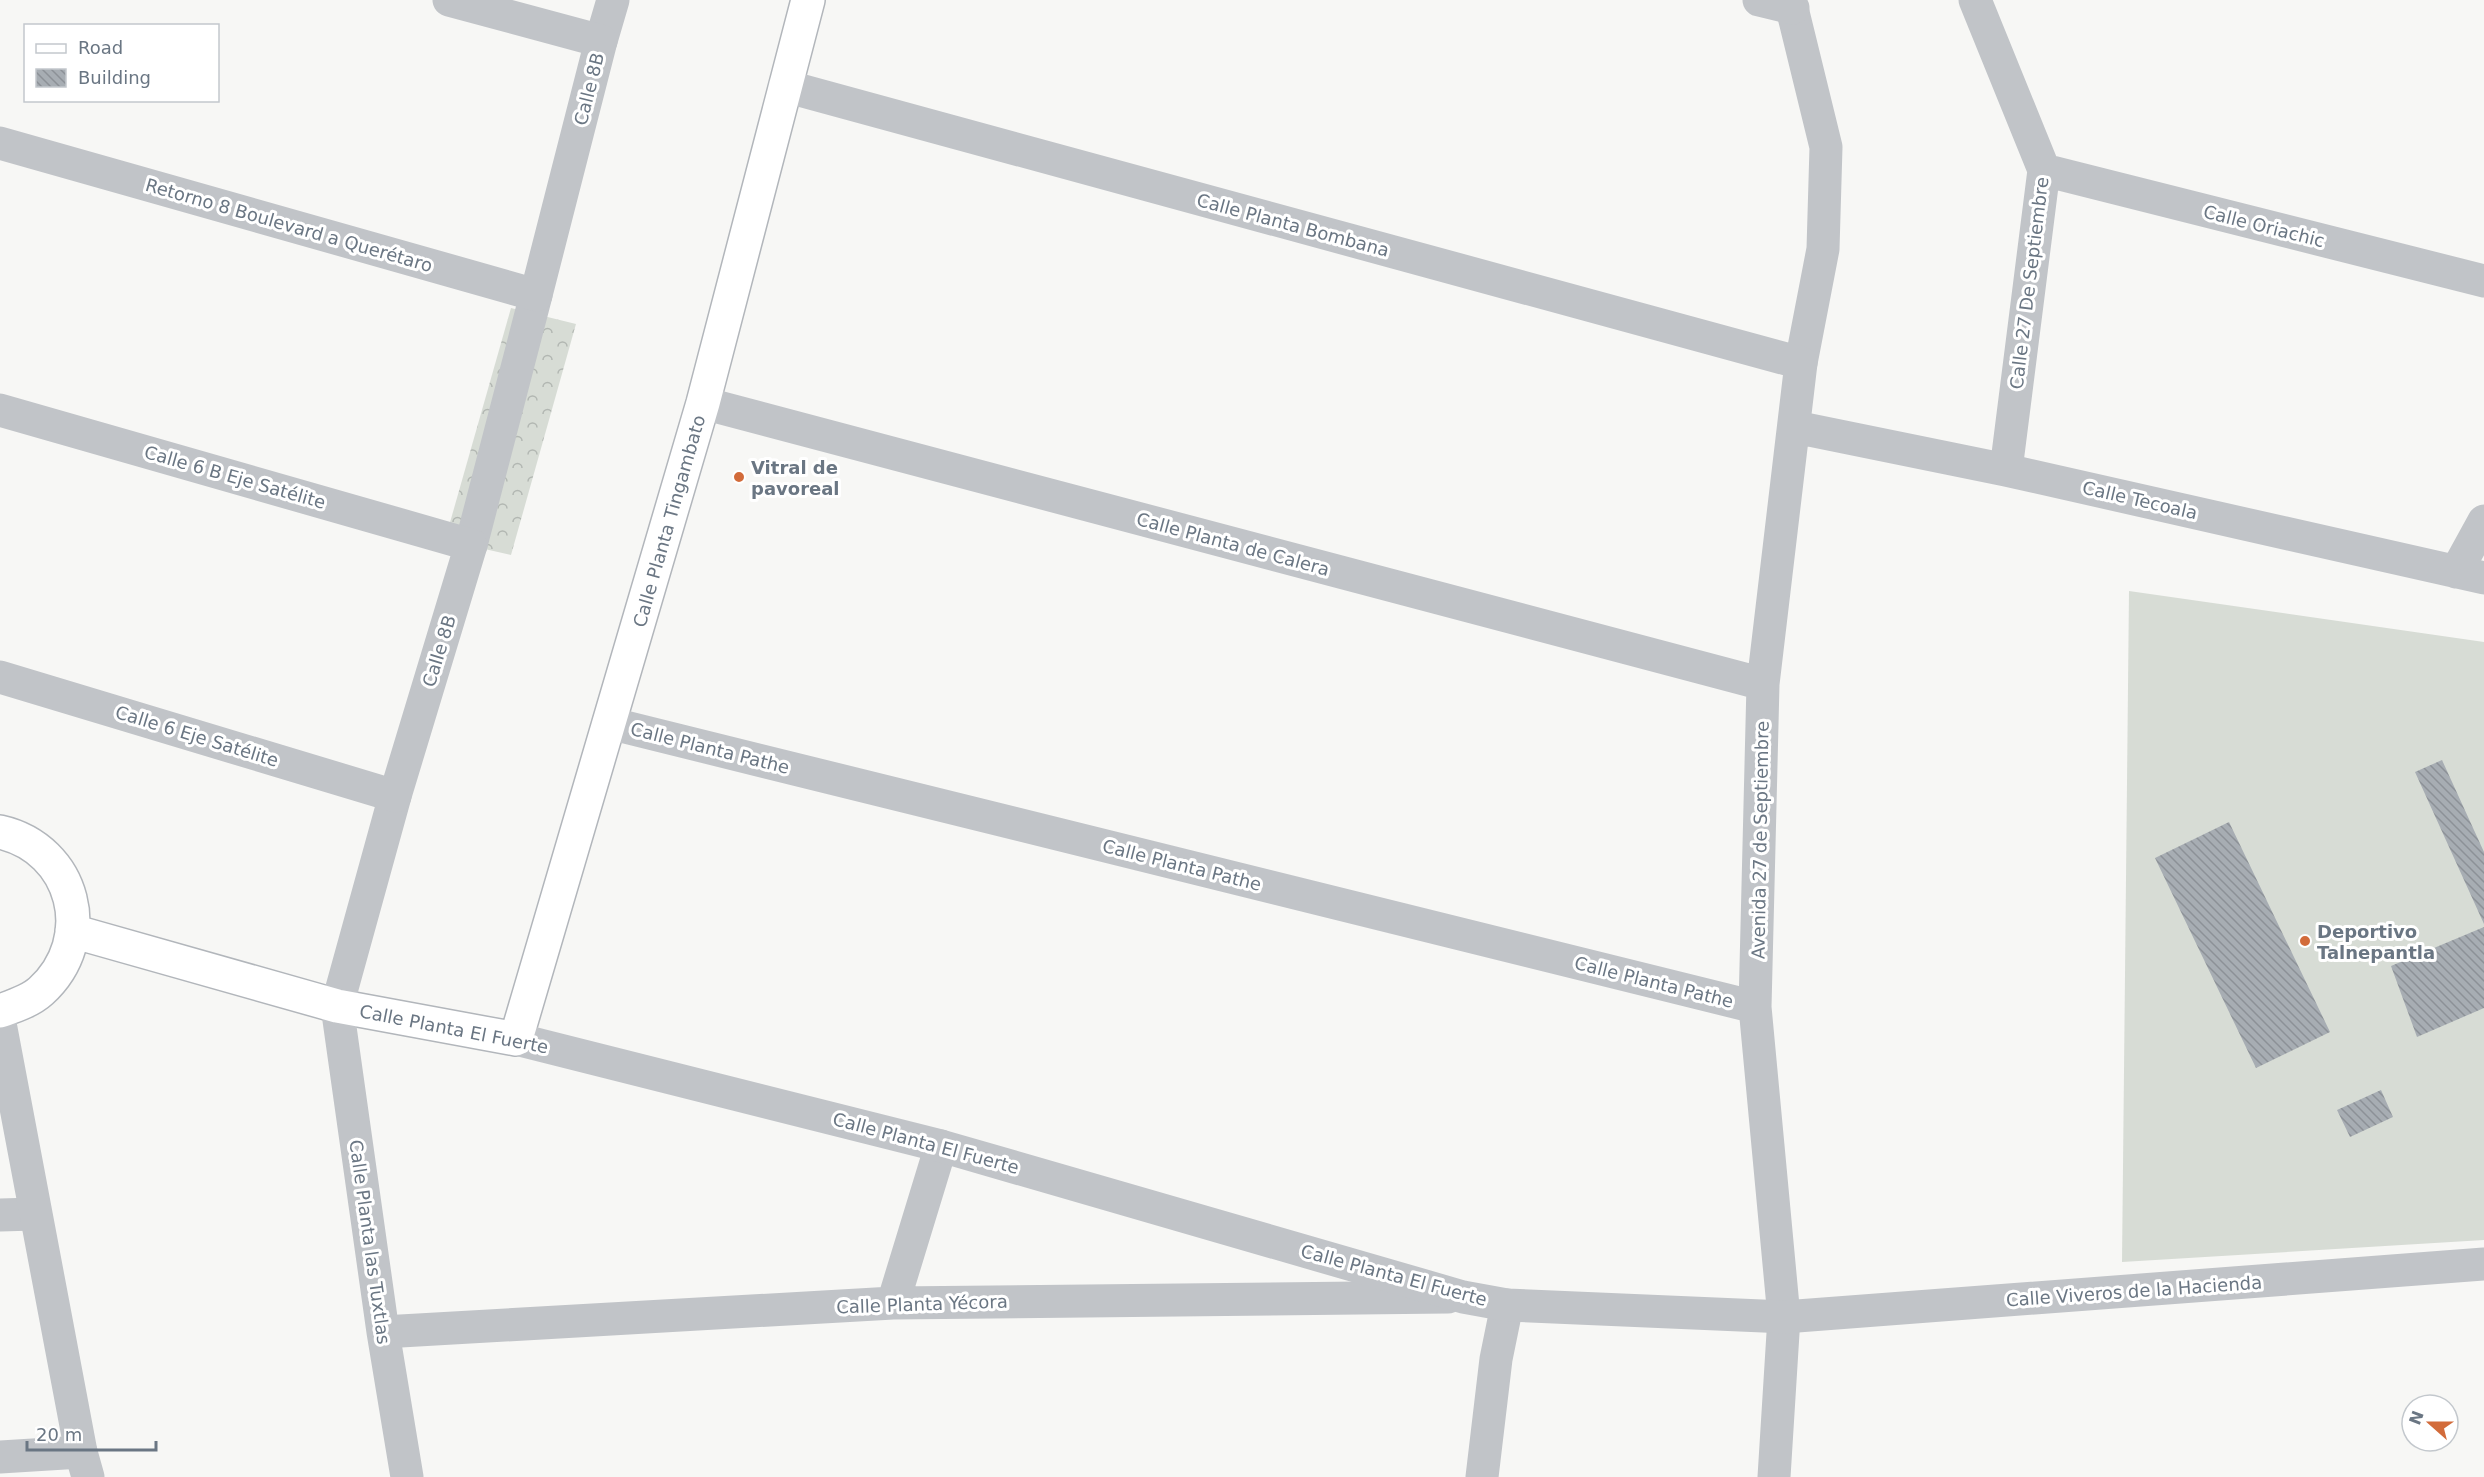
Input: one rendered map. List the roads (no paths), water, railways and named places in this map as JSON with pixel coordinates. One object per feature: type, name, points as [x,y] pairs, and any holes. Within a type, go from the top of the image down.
[{"type":"main road","name":"Calle Planta Tingambato","points":[[516,1039],[704,403],[808,0]]},
{"type":"main road","points":[[0,832],[15,835],[36,846],[53,863],[65,884],[72,907],[72,931],[67,954],[56,975],[40,992],[20,1004],[0,1011]]},
{"type":"main road","name":"Calle Planta El Fuerte","points":[[72,931],[337,1005],[516,1039]]},
{"type":"street","name":"Calle 8B","points":[[337,1005],[395,796],[471,545],[548,254],[601,41],[449,0]]},
{"type":"street","points":[[601,41],[613,0]]},
{"type":"street","points":[[1760,0],[1792,4]]},
{"type":"street","name":"Calle 27 De Septiembre","points":[[1975,0],[2044,171],[2006,470]]},
{"type":"street","name":"Avenida 27 de Septiembre","points":[[1774,1477],[1784,1317],[1755,1007],[1763,684],[1801,363],[1823,249],[1826,147],[1792,4]]},
{"type":"street","name":"Calle Planta Bombana","points":[[785,86],[1801,363]]},
{"type":"street","name":"Retorno 8 Boulevard a Querétaro","points":[[0,143],[536,295]]},
{"type":"street","name":"Calle Oriachic","points":[[2044,171],[2484,281]]},
{"type":"street","name":"Calle Planta de Calera","points":[[704,403],[1763,684]]},
{"type":"street","name":"Calle 6 B Eje Satélite","points":[[0,410],[471,545]]},
{"type":"street","name":"Calle Tecoala","points":[[1795,427],[2006,470],[2470,575]]},
{"type":"street","points":[[2470,575],[2484,521]]},
{"type":"street","name":"Calle 6 Eje Satélite","points":[[0,677],[395,796]]},
{"type":"street","name":"Calle Planta Pathe","points":[[609,723],[1755,1007]]},
{"type":"street","name":"Calle Planta las Tuxtlas","points":[[337,1005],[383,1332],[407,1477]]},
{"type":"street","points":[[0,1023],[84,1465],[0,1457]]},
{"type":"street","name":"Calle Planta El Fuerte","points":[[516,1039],[941,1146],[1463,1297],[1507,1305],[1784,1317]]},
{"type":"street","points":[[893,1302],[941,1146]]},
{"type":"street","points":[[0,1215],[35,1214]]},
{"type":"street","name":"Calle Viveros de la Hacienda","points":[[1784,1317],[2484,1264]]},
{"type":"street","name":"Calle Planta Yécora","points":[[383,1332],[893,1302],[1463,1297]]},
{"type":"street","points":[[1482,1477],[1496,1359],[1507,1305]]},
{"type":"place","name":"Vitral de pavoreal","points":[[739,477]]},
{"type":"place","name":"Deportivo Talnepantla","points":[[2305,941]]}]
